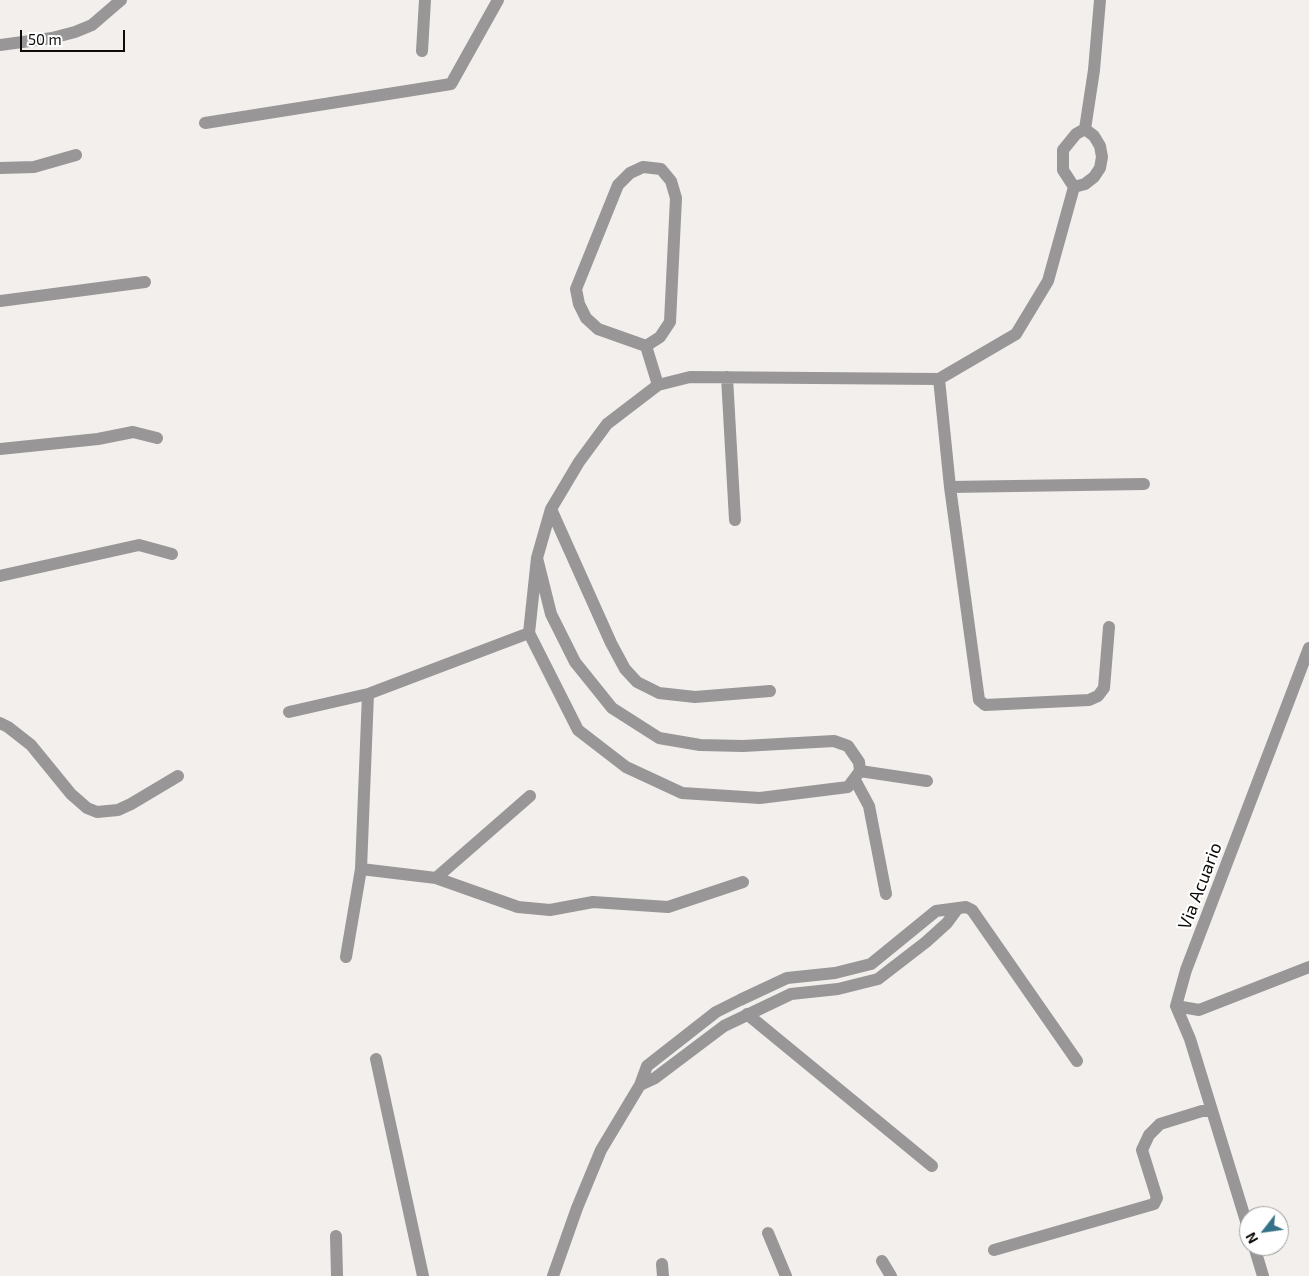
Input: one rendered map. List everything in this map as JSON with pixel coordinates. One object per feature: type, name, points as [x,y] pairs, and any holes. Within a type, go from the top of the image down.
[{"type":"street","points":[[0,45],[52,38],[92,26],[122,0]]},
{"type":"street","points":[[422,51],[425,0]]},
{"type":"street","points":[[205,123],[451,84],[498,0]]},
{"type":"street","points":[[858,776],[848,787],[760,798],[682,793],[626,767],[578,730],[529,633],[537,558],[551,509],[579,462],[607,424],[658,385],[690,377],[939,379],[1016,334],[1048,281],[1074,187],[1063,170],[1062,155],[1068,141],[1085,130],[1094,70],[1100,0]]},
{"type":"street","points":[[1074,187],[1085,184],[1094,177],[1100,168],[1102,157],[1100,146],[1094,136],[1085,130]]},
{"type":"street","points":[[0,168],[34,167],[76,155]]},
{"type":"street","points":[[643,168],[661,169],[671,181],[676,198],[670,322],[660,337],[646,346],[598,329],[586,318],[578,304],[576,289],[618,185],[630,173],[643,168]]},
{"type":"street","points":[[0,301],[145,282]]},
{"type":"street","points":[[646,346],[658,385]]},
{"type":"street","points":[[727,377],[735,520]]},
{"type":"street","points":[[939,379],[950,487],[979,700],[986,705],[1089,700],[1098,696],[1104,688],[1109,627]]},
{"type":"street","points":[[0,449],[98,439],[133,432],[157,438]]},
{"type":"street","points":[[950,487],[1144,484]]},
{"type":"street","points":[[551,509],[611,643],[625,669],[637,682],[659,693],[695,697],[770,691]]},
{"type":"street","points":[[0,576],[139,545],[172,554]]},
{"type":"street","points":[[537,558],[551,614],[575,662],[612,708],[659,738],[700,745],[743,746],[834,741],[848,746],[860,762],[858,776],[870,806],[886,894]]},
{"type":"street","points":[[289,712],[368,694],[529,633]]},
{"type":"street","name":"Via Acuario","points":[[1176,1006],[1186,970],[1309,648]]},
{"type":"street","points":[[346,957],[361,869],[368,694]]},
{"type":"street","points":[[0,724],[8,727],[31,745],[71,794],[87,808],[97,812],[118,810],[178,776]]},
{"type":"street","points":[[858,776],[927,780]]},
{"type":"street","points":[[436,878],[530,796]]},
{"type":"street","points":[[361,869],[436,878],[518,907],[550,910],[593,902],[668,907],[743,882]]},
{"type":"street","points":[[640,1085],[655,1078],[724,1026],[791,994],[838,989],[878,979],[926,942],[947,923],[958,908]]},
{"type":"street","points":[[553,1276],[577,1208],[601,1150],[640,1085],[647,1066],[716,1012],[787,978],[835,973],[871,964],[936,911],[958,908],[972,910],[1077,1061]]},
{"type":"street","points":[[1176,1006],[1199,1010],[1309,967]]},
{"type":"street","points":[[1176,1006],[1190,1039],[1241,1206]]},
{"type":"street","points":[[747,1014],[932,1166]]},
{"type":"street","points":[[376,1059],[423,1276]]},
{"type":"street","points":[[994,1250],[1154,1204],[1157,1198],[1142,1150],[1149,1136],[1160,1124],[1202,1110],[1211,1111]]},
{"type":"street","points":[[768,1234],[786,1276]]},
{"type":"street","points":[[336,1236],[337,1276]]},
{"type":"street","points":[[1257,1256],[1263,1276]]},
{"type":"street","points":[[882,1261],[891,1276]]}]
